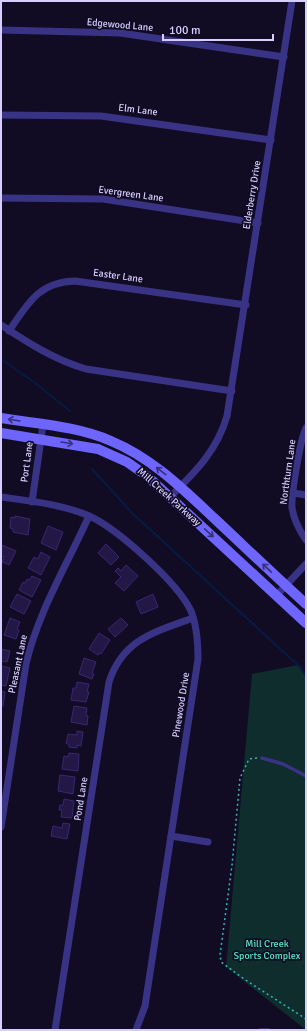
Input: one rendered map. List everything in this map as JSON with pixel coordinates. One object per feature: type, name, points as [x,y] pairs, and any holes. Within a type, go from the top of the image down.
[{"type":"main road","name":"Mill Creek Parkway","points":[[1,418],[91,434],[112,441],[144,459],[160,469],[306,604]]},
{"type":"main road","name":"Mill Creek Parkway","points":[[1,433],[93,448],[117,456],[138,469],[306,623]]},
{"type":"street","name":"Elderberry Drive","points":[[170,497],[204,461],[218,440],[227,416],[246,305],[292,1]]},
{"type":"street","name":"Edgewood Lane","points":[[1,30],[120,33],[284,57]]},
{"type":"street","name":"Elm Lane","points":[[1,115],[100,116],[271,140]]},
{"type":"street","name":"Evergreen Lane","points":[[1,198],[103,199],[258,223]]},
{"type":"street","name":"Easter Lane","points":[[9,331],[29,302],[38,292],[46,287],[65,281],[98,284],[246,305]]},
{"type":"street","points":[[1,325],[49,355],[86,369],[232,391]]},
{"type":"street","name":"Port Lane","points":[[32,502],[43,425]]},
{"type":"street","name":"Northturn Lane","points":[[306,428],[302,439],[293,493],[292,509],[299,530],[306,540]]},
{"type":"street","points":[[293,493],[306,495]]},
{"type":"street","name":"Pinewood Drive","points":[[1,497],[63,507],[89,516],[114,531],[166,578],[184,598],[193,618],[197,634],[198,659],[145,1006],[136,1030]]},
{"type":"street","name":"Pleasant Lane","points":[[1,828],[29,650],[39,622],[89,516]]},
{"type":"street","points":[[277,595],[306,564]]},
{"type":"street","name":"Pond Lane","points":[[55,1030],[111,675],[123,655],[139,640],[149,634],[193,618]]},
{"type":"street","points":[[171,836],[208,842]]},
{"type":"lane","points":[[262,758],[283,764],[306,776]]},
{"type":"lane","points":[[260,1030],[269,1030]]},
{"type":"path","points":[[262,758],[249,759],[240,778],[232,865],[220,956],[221,962],[244,979],[306,1019]]},
{"type":"green space","name":"Mill Creek Sports Complex","points":[[298,665],[306,677],[306,1030],[226,967],[252,674]]},
{"type":"building","points":[[15,516],[30,519],[28,535],[13,532],[13,529],[10,528],[11,517],[15,518]]},
{"type":"building","points":[[48,526],[63,532],[56,550],[41,543]]},
{"type":"building","points":[[106,544],[119,557],[111,565],[98,553]]},
{"type":"building","points":[[2,545],[16,551],[9,565],[2,562],[4,557],[1,556]]},
{"type":"building","points":[[41,552],[50,557],[41,575],[28,568],[34,557],[38,559]]},
{"type":"building","points":[[126,565],[138,576],[124,591],[115,583],[121,577],[115,571],[118,568],[121,571]]},
{"type":"building","points":[[32,576],[41,580],[32,597],[19,590],[23,582],[25,583],[27,579],[29,580]]},
{"type":"building","points":[[17,594],[31,601],[24,614],[10,607]]},
{"type":"building","points":[[153,594],[158,607],[141,614],[136,602]]},
{"type":"building","points":[[10,618],[20,622],[17,629],[19,630],[16,639],[4,635]]},
{"type":"building","points":[[121,618],[128,625],[115,637],[108,629]]},
{"type":"building","points":[[99,633],[110,640],[101,654],[100,653],[98,655],[89,649]]},
{"type":"building","points":[[1,649],[10,651],[7,662],[1,661]]},
{"type":"building","points":[[84,658],[96,662],[92,673],[94,674],[92,679],[79,674]]},
{"type":"building","points":[[1,666],[10,668],[6,686],[1,685]]},
{"type":"building","points":[[77,682],[89,684],[87,692],[89,692],[86,702],[71,700],[73,688],[76,688]]},
{"type":"building","points":[[1,691],[5,692],[3,706],[1,706]]},
{"type":"building","points":[[74,706],[87,708],[87,725],[71,722]]},
{"type":"building","points":[[77,731],[83,732],[81,746],[77,745],[77,748],[69,747],[66,743],[68,734],[77,735]]},
{"type":"building","points":[[69,753],[79,754],[78,771],[62,769],[64,756],[68,757]]},
{"type":"building","points":[[60,775],[75,777],[73,794],[58,791]]},
{"type":"building","points":[[64,799],[74,801],[72,818],[61,817],[62,810],[59,810],[60,805],[63,805]]},
{"type":"building","points":[[63,823],[70,824],[67,839],[51,836],[53,826],[62,828]]},
{"type":"waterway","points":[[1,359],[34,382],[70,411]]},
{"type":"waterway","points":[[92,469],[132,513],[300,667],[306,676]]}]
